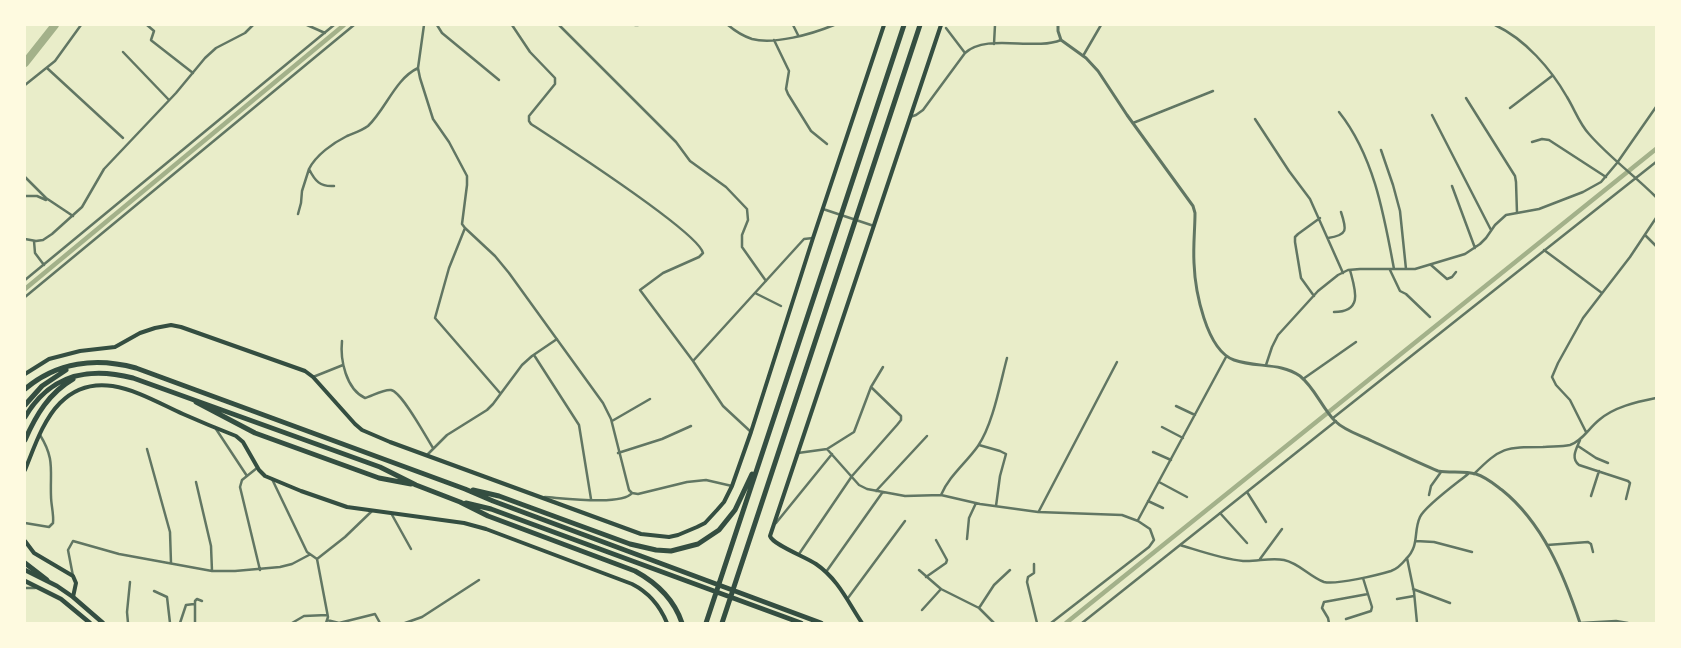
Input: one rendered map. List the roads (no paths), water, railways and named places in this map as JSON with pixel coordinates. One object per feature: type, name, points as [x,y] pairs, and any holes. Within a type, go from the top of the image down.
[{"type":"highway","points":[[706,623],[904,25]]},
{"type":"highway","points":[[722,622],[920,25]]},
{"type":"highway","points":[[25,390],[50,373],[89,362],[107,362],[147,372],[821,623]]},
{"type":"highway","points":[[25,405],[48,381],[76,366]]},
{"type":"highway","points":[[25,416],[35,402],[50,387],[61,381],[97,372],[123,375],[189,399],[215,406],[386,470],[488,516],[627,568],[657,585],[668,597],[682,623]]},
{"type":"highway","points":[[25,440],[46,402],[59,389],[80,375]]},
{"type":"highway","points":[[189,399],[230,422],[255,433],[379,478],[416,485]]},
{"type":"highway","points":[[465,489],[494,495],[639,547],[663,551],[678,550],[706,540],[725,525],[740,502],[766,440]]},
{"type":"highway","points":[[460,502],[490,509],[801,623]]},
{"type":"highway","points":[[25,563],[46,580]]},
{"type":"main road","points":[[25,374],[49,359],[80,351],[115,347],[147,330],[171,325],[181,327],[305,371],[313,377],[362,430],[390,442],[641,534],[669,537],[678,535],[704,522],[724,502],[732,486],[884,25]]},
{"type":"main road","points":[[862,623],[848,598],[826,572],[799,554],[771,539],[773,526],[941,25]]},
{"type":"main road","points":[[25,470],[40,435],[61,402],[79,391],[100,385],[124,388],[140,393],[236,436],[243,442],[257,468],[265,476],[347,507],[475,526],[621,579],[639,588],[650,597],[660,608],[667,623]]},
{"type":"main road","points":[[25,541],[34,553],[73,576],[76,583],[73,597]]},
{"type":"main road","points":[[25,570],[46,580],[73,597],[103,623]]},
{"type":"main road","points":[[25,581],[61,599],[90,623]]},
{"type":"street","points":[[25,85],[47,68],[66,48],[81,25]]},
{"type":"street","points":[[146,25],[154,31],[152,41],[193,73]]},
{"type":"street","points":[[25,239],[42,240],[73,216],[86,202],[104,169],[169,100],[210,52],[245,33],[253,25]]},
{"type":"street","points":[[307,25],[325,33]]},
{"type":"street","points":[[25,280],[334,25]]},
{"type":"street","points":[[25,296],[354,25]]},
{"type":"street","points":[[424,25],[418,68],[433,119],[449,142],[467,176],[462,224],[495,256],[509,273],[600,398],[611,421],[624,476],[632,493]]},
{"type":"street","points":[[437,25],[440,31],[499,80]]},
{"type":"street","points":[[512,25],[530,52],[555,78],[555,84],[529,116],[529,121],[649,204],[702,248],[703,252],[699,257],[662,273],[640,290],[693,361],[723,406],[751,432]]},
{"type":"street","points":[[558,25],[676,142],[690,161],[726,187],[747,209],[748,220],[742,235],[742,247],[766,281]]},
{"type":"street","points":[[728,25],[742,36],[753,39],[774,40],[834,25]]},
{"type":"street","points":[[793,25],[798,35]]},
{"type":"street","points":[[994,44],[995,25]]},
{"type":"street","points":[[1058,25],[1061,40],[1084,56],[1098,71],[1193,206],[1195,213],[1194,262],[1202,309],[1212,340],[1226,357],[1246,363],[1287,369],[1303,379],[1333,418],[1346,429],[1441,472],[1474,474],[1492,482],[1522,508],[1548,545],[1580,623],[1628,623]]},
{"type":"street","points":[[1084,56],[1100,25]]},
{"type":"street","points":[[1495,25],[1524,44],[1568,97],[1578,119],[1588,133],[1628,173],[1656,197]]},
{"type":"street","points":[[946,28],[966,53]]},
{"type":"street","points":[[774,40],[789,71],[786,89],[789,97],[811,132],[827,144]]},
{"type":"street","points":[[910,117],[916,116],[923,110],[966,53],[972,48],[994,44],[1046,44],[1061,40]]},
{"type":"street","points":[[123,52],[169,100]]},
{"type":"street","points":[[47,68],[123,138]]},
{"type":"street","points":[[298,214],[302,191],[309,169],[316,160],[330,147],[370,124],[409,73],[418,68]]},
{"type":"street","points":[[1510,108],[1552,76]]},
{"type":"street","points":[[1133,123],[1213,91]]},
{"type":"street","points":[[1466,98],[1515,176],[1518,213]]},
{"type":"street","points":[[1266,365],[1278,334],[1314,296],[1338,275],[1350,270],[1406,269],[1465,254],[1476,248],[1506,215],[1539,209],[1595,186],[1618,163],[1656,107]]},
{"type":"street","points":[[1339,112],[1358,144],[1371,172],[1381,204],[1394,269]]},
{"type":"street","points":[[1432,115],[1491,230]]},
{"type":"street","points":[[1256,119],[1289,171],[1310,199],[1343,273]]},
{"type":"street","points":[[1532,142],[1542,139],[1549,140],[1606,177]]},
{"type":"street","points":[[1381,150],[1400,211],[1406,269]]},
{"type":"street","points":[[1082,623],[1247,492],[1333,418],[1656,162]]},
{"type":"street","points":[[309,169],[322,186],[334,186]]},
{"type":"street","points":[[25,176],[50,201],[73,216]]},
{"type":"street","points":[[1452,186],[1476,248]]},
{"type":"street","points":[[25,196],[37,196],[50,201]]},
{"type":"street","points":[[823,209],[874,226]]},
{"type":"street","points":[[1328,238],[1343,233],[1344,220],[1341,212]]},
{"type":"street","points":[[1314,296],[1306,288],[1301,278],[1294,242],[1298,234],[1320,218]]},
{"type":"street","points":[[1586,432],[1570,400],[1556,385],[1552,377],[1583,318],[1656,218]]},
{"type":"street","points":[[464,228],[449,268],[435,318],[500,393]]},
{"type":"street","points":[[1645,235],[1656,246]]},
{"type":"street","points":[[693,361],[804,239],[813,238]]},
{"type":"street","points":[[34,241],[35,253],[44,265]]},
{"type":"street","points":[[1544,250],[1602,293]]},
{"type":"street","points":[[1431,264],[1448,279],[1456,272]]},
{"type":"street","points":[[1389,269],[1400,291],[1406,294],[1430,317]]},
{"type":"street","points":[[1334,312],[1344,311],[1355,303],[1356,290],[1350,270]]},
{"type":"street","points":[[755,293],[781,306]]},
{"type":"street","points":[[427,456],[452,431],[472,421],[487,410],[516,371],[534,354],[557,339]]},
{"type":"street","points":[[342,341],[341,356],[347,378],[362,397],[365,398],[389,390],[398,393],[433,448]]},
{"type":"street","points":[[1303,379],[1356,342]]},
{"type":"street","points":[[534,354],[579,427],[591,499]]},
{"type":"street","points":[[1138,520],[1226,357]]},
{"type":"street","points":[[941,495],[946,484],[979,445],[994,408],[1007,358]]},
{"type":"street","points":[[1038,512],[1117,362]]},
{"type":"street","points":[[313,377],[343,365]]},
{"type":"street","points":[[798,453],[826,449],[854,432],[871,387],[883,367]]},
{"type":"street","points":[[799,554],[852,476],[901,420],[898,412],[871,387]]},
{"type":"street","points":[[1626,498],[1630,483],[1628,481],[1575,462],[1574,458],[1580,440],[1586,432],[1607,414],[1640,401],[1656,398]]},
{"type":"street","points":[[611,421],[650,399]]},
{"type":"street","points":[[1176,406],[1195,415]]},
{"type":"street","points":[[618,453],[662,439],[691,426]]},
{"type":"street","points":[[215,428],[247,476]]},
{"type":"street","points":[[1162,428],[1183,438]]},
{"type":"street","points":[[25,523],[49,527],[52,523],[50,486],[52,462],[49,451],[40,435]]},
{"type":"street","points":[[876,491],[926,436]]},
{"type":"street","points":[[1474,474],[1499,452],[1507,448],[1569,445],[1580,440]]},
{"type":"street","points":[[979,445],[1006,454],[1000,476],[996,506]]},
{"type":"street","points":[[1578,446],[1596,458],[1608,463]]},
{"type":"street","points":[[147,449],[170,532],[171,563]]},
{"type":"street","points":[[826,449],[862,487],[882,493],[905,496],[941,495],[976,503],[1038,512],[1122,515],[1138,520],[1150,529],[1154,540],[1149,547],[1051,623]]},
{"type":"street","points":[[1153,452],[1171,460]]},
{"type":"street","points":[[773,526],[832,454]]},
{"type":"street","points":[[257,468],[242,480],[240,487],[260,570]]},
{"type":"street","points":[[1592,496],[1599,471]]},
{"type":"street","points":[[1429,495],[1432,486],[1441,472]]},
{"type":"street","points":[[1180,545],[1238,560],[1276,559],[1288,561],[1315,578],[1334,583],[1392,571],[1413,551],[1418,523],[1424,511],[1468,474]]},
{"type":"street","points":[[272,479],[310,556],[316,559]]},
{"type":"street","points":[[539,497],[626,498],[632,493],[638,494],[687,482],[706,480],[732,486]]},
{"type":"street","points":[[196,482],[211,546],[212,571]]},
{"type":"street","points":[[1159,482],[1188,497]]},
{"type":"street","points":[[1247,492],[1266,522]]},
{"type":"street","points":[[826,572],[882,493]]},
{"type":"street","points":[[1148,501],[1162,508]]},
{"type":"street","points":[[967,539],[970,518],[976,503]]},
{"type":"street","points":[[316,559],[345,537],[372,511]]},
{"type":"street","points":[[391,513],[411,549]]},
{"type":"street","points":[[1220,513],[1247,543]]},
{"type":"street","points":[[848,598],[905,521]]},
{"type":"street","points":[[1260,559],[1282,529]]},
{"type":"street","points":[[926,577],[946,563],[947,560],[936,540]]},
{"type":"street","points":[[1416,540],[1434,542],[1472,552]]},
{"type":"street","points":[[73,576],[68,550],[73,542],[119,554],[212,571],[260,570],[285,566],[310,556]]},
{"type":"street","points":[[1548,545],[1588,542],[1591,544],[1593,552]]},
{"type":"street","points":[[1407,558],[1417,623]]},
{"type":"street","points":[[316,559],[327,621],[344,622],[375,614],[380,623]]},
{"type":"street","points":[[1034,564],[1034,573],[1028,577],[1027,582],[1036,623]]},
{"type":"street","points":[[919,570],[941,589],[978,608],[994,623]]},
{"type":"street","points":[[978,608],[994,585],[1010,570]]},
{"type":"street","points":[[1346,618],[1371,611],[1372,607],[1363,578]]},
{"type":"street","points":[[406,623],[422,617],[479,580]]},
{"type":"street","points":[[128,623],[127,612],[130,582]]},
{"type":"street","points":[[25,588],[39,587]]},
{"type":"street","points":[[922,610],[941,589]]},
{"type":"street","points":[[1413,589],[1450,603]]},
{"type":"street","points":[[154,591],[167,597],[170,623]]},
{"type":"street","points":[[1329,623],[1322,608],[1324,602],[1368,594]]},
{"type":"street","points":[[1396,598],[1414,596]]},
{"type":"street","points":[[195,623],[194,604],[196,599],[202,601]]},
{"type":"street","points":[[180,623],[186,605],[194,604]]},
{"type":"street","points":[[292,623],[304,616],[327,614]]},
{"type":"waterway","points":[[25,63],[55,25]]},
{"type":"waterway","points":[[25,289],[344,25]]},
{"type":"waterway","points":[[1066,623],[1656,149]]}]
